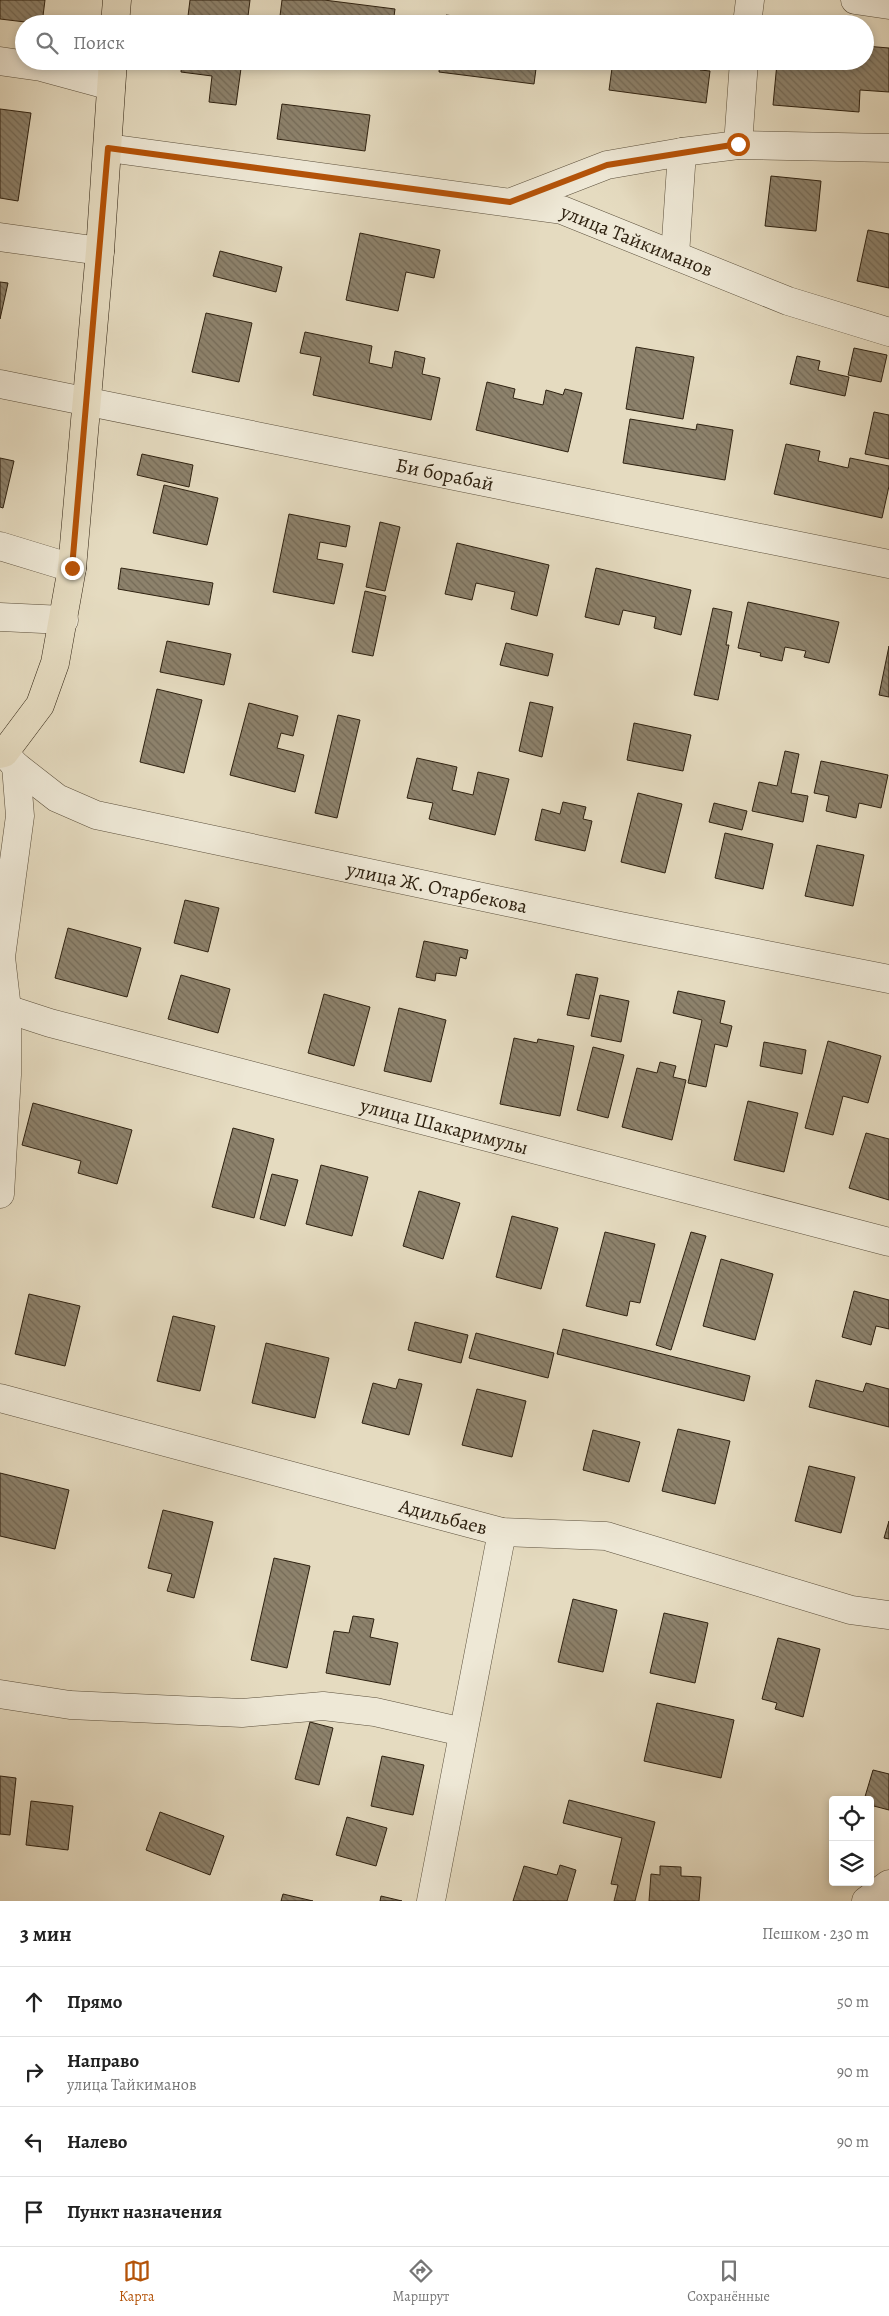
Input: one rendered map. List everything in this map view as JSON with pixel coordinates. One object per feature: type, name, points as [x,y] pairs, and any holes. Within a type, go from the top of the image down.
[{"type":"main road","points":[[116,15],[117,0]]},
{"type":"main road","points":[[7,758],[40,705],[55,663],[72,568],[88,403],[112,74]]},
{"type":"street","points":[[749,15],[750,0]]},
{"type":"street","points":[[855,0],[889,5]]},
{"type":"street","points":[[0,61],[15,63]]},
{"type":"street","points":[[71,70],[112,74]]},
{"type":"street","points":[[738,144],[743,70]]},
{"type":"street","points":[[510,202],[607,165],[738,144],[889,148]]},
{"type":"street","name":"улица Тайкиманов","points":[[108,148],[562,210],[788,301],[889,332]]},
{"type":"street","points":[[675,255],[682,152]]},
{"type":"street","points":[[0,237],[100,251]]},
{"type":"street","name":"Би борабай","points":[[0,384],[889,564]]},
{"type":"street","points":[[0,546],[72,568]]},
{"type":"street","points":[[0,617],[64,620]]},
{"type":"street","points":[[0,1194],[7,1074],[1,956],[20,816],[7,758]]},
{"type":"street","name":"улица Ж. Отарбекова","points":[[7,758],[57,798],[96,816],[630,928],[889,979]]},
{"type":"street","name":"улица Шакаримулы","points":[[4,1010],[889,1242]]},
{"type":"street","name":"Адильбаев","points":[[0,1398],[502,1532],[606,1536],[851,1610],[889,1616]]},
{"type":"street","points":[[431,1901],[502,1532]]},
{"type":"street","points":[[0,1694],[70,1705],[242,1713],[323,1706],[375,1712],[463,1732]]},
{"type":"street","points":[[866,1901],[889,1884]]},
{"type":"building","points":[[0,0],[45,0],[43,15],[15,15],[15,21],[0,19]]},
{"type":"building","points":[[190,0],[250,0],[248,15],[188,15]]},
{"type":"building","points":[[282,0],[324,0],[395,9],[394,15],[280,15]]},
{"type":"building","points":[[874,47],[889,48],[889,92],[860,90],[859,112],[773,105],[776,70],[874,70]]},
{"type":"building","points":[[181,70],[241,70],[236,105],[209,102],[212,76],[181,72]]},
{"type":"building","points":[[439,70],[536,70],[534,84],[439,72]]},
{"type":"building","points":[[612,70],[710,71],[706,103],[609,90]]},
{"type":"building","points":[[282,104],[370,115],[365,151],[277,139]]},
{"type":"building","points":[[0,109],[31,113],[18,201],[0,198]]},
{"type":"building","points":[[771,176],[821,181],[816,231],[765,226]]},
{"type":"building","points":[[868,230],[889,234],[889,288],[857,281]]},
{"type":"building","points":[[360,233],[440,250],[434,278],[406,272],[398,311],[346,300]]},
{"type":"building","points":[[220,251],[282,267],[276,292],[213,276]]},
{"type":"building","points":[[0,282],[8,283],[0,319]]},
{"type":"building","points":[[206,313],[252,323],[239,382],[192,372]]},
{"type":"building","points":[[305,332],[372,346],[369,363],[392,368],[395,351],[425,358],[422,374],[440,378],[431,420],[313,395],[321,357],[300,353]]},
{"type":"building","points":[[636,347],[694,357],[683,419],[626,409]]},
{"type":"building","points":[[854,348],[887,355],[881,382],[848,375]]},
{"type":"building","points":[[797,356],[820,361],[818,370],[849,377],[845,396],[790,384]]},
{"type":"building","points":[[487,382],[515,389],[513,398],[543,405],[546,390],[563,395],[565,389],[582,393],[568,452],[476,430]]},
{"type":"building","points":[[874,412],[889,415],[889,459],[865,454]]},
{"type":"building","points":[[630,419],[696,430],[697,424],[733,430],[725,480],[623,463]]},
{"type":"building","points":[[786,444],[820,451],[818,461],[848,468],[850,458],[889,466],[889,486],[882,518],[774,494]]},
{"type":"building","points":[[142,454],[193,465],[189,487],[137,475]]},
{"type":"building","points":[[0,458],[14,461],[3,508],[0,507]]},
{"type":"building","points":[[164,485],[218,498],[207,545],[153,533]]},
{"type":"building","points":[[289,514],[350,526],[346,547],[320,542],[317,559],[343,564],[334,604],[273,592]]},
{"type":"building","points":[[380,522],[400,527],[385,591],[366,587]]},
{"type":"building","points":[[457,543],[549,565],[537,616],[511,609],[515,592],[476,583],[472,600],[445,594]]},
{"type":"building","points":[[121,568],[213,583],[209,605],[118,589]]},
{"type":"building","points":[[596,568],[691,590],[681,635],[654,628],[656,617],[623,610],[619,625],[585,617]]},
{"type":"building","points":[[365,591],[386,596],[373,656],[352,652]]},
{"type":"building","points":[[748,602],[839,622],[829,663],[804,657],[806,651],[785,647],[782,661],[760,656],[761,653],[738,648]]},
{"type":"building","points":[[713,608],[732,612],[726,645],[729,645],[718,700],[694,695]]},
{"type":"building","points":[[167,641],[231,654],[224,685],[160,672]]},
{"type":"building","points":[[506,643],[553,654],[548,676],[500,665]]},
{"type":"building","points":[[889,646],[889,697],[879,695]]},
{"type":"building","points":[[157,689],[202,700],[184,773],[140,762]]},
{"type":"building","points":[[530,702],[553,707],[542,757],[519,751]]},
{"type":"building","points":[[249,703],[298,716],[293,736],[281,733],[277,748],[304,755],[295,792],[230,775]]},
{"type":"building","points":[[338,715],[360,720],[337,818],[315,813]]},
{"type":"building","points":[[634,723],[691,735],[683,771],[627,760]]},
{"type":"building","points":[[785,751],[799,754],[791,793],[808,796],[803,822],[752,811],[759,782],[777,786]]},
{"type":"building","points":[[417,758],[457,767],[452,790],[473,795],[478,772],[509,779],[495,835],[429,819],[433,803],[407,798]]},
{"type":"building","points":[[821,761],[888,775],[881,808],[859,803],[856,818],[826,811],[829,796],[814,793]]},
{"type":"building","points":[[638,793],[682,804],[665,873],[621,862]]},
{"type":"building","points":[[563,802],[586,807],[583,819],[592,821],[585,851],[535,840],[542,809],[560,814]]},
{"type":"building","points":[[714,803],[747,811],[742,830],[709,822]]},
{"type":"building","points":[[725,833],[773,844],[763,889],[715,878]]},
{"type":"building","points":[[817,845],[864,855],[853,906],[805,896]]},
{"type":"building","points":[[185,900],[219,908],[208,952],[174,943]]},
{"type":"building","points":[[68,928],[141,948],[127,997],[55,978]]},
{"type":"building","points":[[424,941],[468,950],[466,959],[460,957],[456,976],[436,973],[435,981],[416,977]]},
{"type":"building","points":[[576,974],[598,978],[589,1019],[567,1015]]},
{"type":"building","points":[[181,975],[230,989],[218,1033],[168,1019]]},
{"type":"building","points":[[678,991],[725,1001],[720,1023],[732,1026],[727,1047],[715,1044],[706,1087],[688,1083],[702,1020],[673,1013]]},
{"type":"building","points":[[324,994],[370,1007],[354,1066],[308,1053]]},
{"type":"building","points":[[600,995],[629,1001],[621,1042],[591,1036]]},
{"type":"building","points":[[399,1008],[446,1020],[431,1082],[384,1071]]},
{"type":"building","points":[[514,1038],[537,1043],[538,1039],[574,1046],[560,1116],[500,1104]]},
{"type":"building","points":[[828,1041],[881,1056],[868,1103],[843,1096],[833,1135],[805,1128]]},
{"type":"building","points":[[764,1042],[806,1050],[802,1074],[760,1066]]},
{"type":"building","points":[[593,1047],[624,1055],[608,1118],[577,1110]]},
{"type":"building","points":[[660,1062],[676,1066],[673,1077],[686,1080],[672,1140],[622,1127],[637,1068],[657,1073]]},
{"type":"building","points":[[748,1101],[798,1113],[784,1172],[734,1160]]},
{"type":"building","points":[[33,1103],[132,1130],[117,1184],[78,1173],[81,1161],[22,1145]]},
{"type":"building","points":[[233,1128],[274,1139],[254,1218],[212,1207]]},
{"type":"building","points":[[866,1133],[889,1139],[889,1200],[849,1188]]},
{"type":"building","points":[[321,1165],[368,1177],[352,1236],[306,1224]]},
{"type":"building","points":[[272,1174],[298,1180],[285,1226],[260,1219]]},
{"type":"building","points":[[419,1191],[460,1203],[443,1259],[403,1246]]},
{"type":"building","points":[[512,1216],[558,1228],[541,1289],[496,1277]]},
{"type":"building","points":[[605,1232],[655,1244],[640,1303],[630,1301],[627,1316],[586,1306]]},
{"type":"building","points":[[691,1232],[706,1236],[671,1350],[656,1345]]},
{"type":"building","points":[[721,1259],[773,1274],[755,1340],[703,1326]]},
{"type":"building","points":[[854,1291],[889,1300],[889,1329],[876,1326],[871,1345],[842,1337]]},
{"type":"building","points":[[29,1294],[80,1306],[65,1366],[15,1354]]},
{"type":"building","points":[[173,1316],[215,1326],[200,1391],[157,1381]]},
{"type":"building","points":[[415,1322],[468,1335],[461,1363],[408,1350]]},
{"type":"building","points":[[563,1329],[750,1376],[744,1401],[557,1354]]},
{"type":"building","points":[[476,1333],[554,1353],[548,1378],[469,1358]]},
{"type":"building","points":[[266,1343],[329,1358],[315,1418],[252,1403]]},
{"type":"building","points":[[399,1379],[422,1384],[409,1435],[362,1423],[373,1383],[396,1389]]},
{"type":"building","points":[[816,1380],[863,1392],[866,1383],[889,1389],[889,1427],[809,1407]]},
{"type":"building","points":[[477,1389],[526,1401],[512,1457],[462,1445]]},
{"type":"building","points":[[678,1429],[730,1441],[715,1504],[662,1491]]},
{"type":"building","points":[[593,1430],[640,1442],[629,1482],[583,1470]]},
{"type":"building","points":[[809,1466],[855,1477],[841,1533],[795,1521]]},
{"type":"building","points":[[0,1473],[69,1490],[55,1549],[0,1536]]},
{"type":"building","points":[[163,1510],[213,1522],[194,1598],[167,1591],[172,1574],[148,1568]]},
{"type":"building","points":[[889,1521],[889,1539],[884,1538]]},
{"type":"building","points":[[274,1558],[310,1566],[287,1668],[251,1660]]},
{"type":"building","points":[[573,1599],[617,1610],[603,1672],[558,1662]]},
{"type":"building","points":[[664,1613],[708,1623],[695,1683],[650,1673]]},
{"type":"building","points":[[353,1616],[374,1619],[370,1637],[398,1643],[390,1685],[326,1673],[334,1631],[349,1633]]},
{"type":"building","points":[[778,1638],[820,1649],[803,1717],[775,1709],[777,1703],[762,1699]]},
{"type":"building","points":[[657,1703],[734,1720],[721,1778],[644,1761]]},
{"type":"building","points":[[310,1722],[333,1728],[319,1785],[295,1779]]},
{"type":"building","points":[[382,1756],[424,1765],[413,1815],[371,1806]]},
{"type":"building","points":[[873,1770],[889,1774],[889,1810],[874,1806],[874,1796],[865,1796]]},
{"type":"building","points":[[0,1776],[16,1778],[10,1835],[0,1834]]},
{"type":"building","points":[[569,1800],[655,1822],[635,1901],[614,1901],[618,1885],[611,1884],[622,1838],[563,1823]]},
{"type":"building","points":[[31,1801],[73,1806],[68,1850],[26,1845]]},
{"type":"building","points":[[160,1812],[224,1836],[210,1875],[146,1850]]},
{"type":"building","points":[[347,1817],[387,1828],[376,1866],[336,1855]]},
{"type":"building","points":[[560,1865],[576,1870],[567,1901],[513,1901],[524,1866],[557,1875]]},
{"type":"building","points":[[660,1866],[681,1867],[681,1876],[701,1877],[699,1901],[649,1901],[651,1874],[660,1875]]},
{"type":"building","points":[[283,1894],[313,1901],[281,1901]]},
{"type":"building","points":[[381,1896],[402,1901],[380,1901]]},
{"type":"route","points":[[72,568],[88,403],[108,148],[510,202],[607,165],[738,144]]}]
